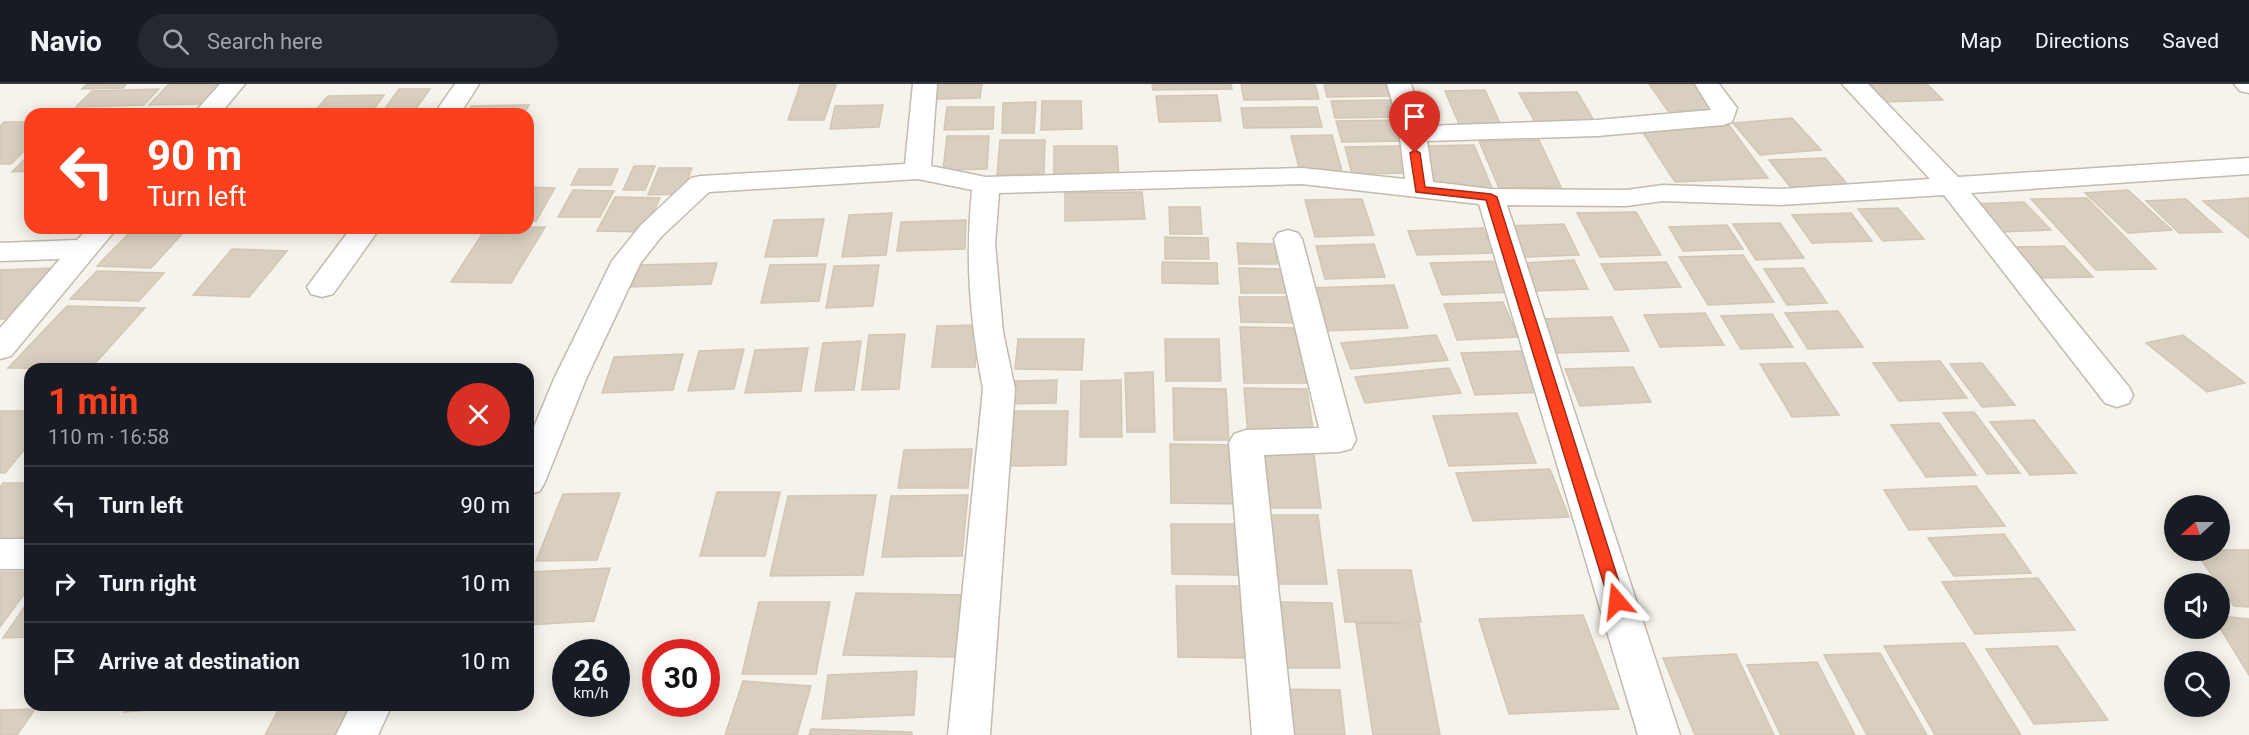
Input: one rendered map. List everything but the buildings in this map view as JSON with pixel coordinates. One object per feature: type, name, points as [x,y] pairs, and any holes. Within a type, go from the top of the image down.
[{"type":"street","points":[[211,108],[233,84]]},
{"type":"street","points":[[451,108],[467,84]]},
{"type":"street","points":[[918,171],[918,142],[925,84]]},
{"type":"street","points":[[1399,84],[1405,96],[1413,134],[1420,190]]},
{"type":"street","points":[[1413,134],[1597,128],[1723,117],[1724,108],[1707,84]]},
{"type":"street","points":[[1854,84],[1951,186],[2117,395]]},
{"type":"street","points":[[534,467],[570,379],[627,261],[651,231],[701,184],[918,171],[986,185],[1302,176],[1491,197],[1626,198],[1663,193],[1780,197],[2249,166]]},
{"type":"street","points":[[969,735],[999,389],[988,332],[981,244],[986,185]]},
{"type":"street","points":[[1491,197],[1659,735]]},
{"type":"street","points":[[322,287],[362,234]]},
{"type":"street","points":[[0,252],[94,238]]},
{"type":"street","points":[[0,348],[94,238]]},
{"type":"street","points":[[1273,735],[1246,443],[1338,440],[1288,239]]},
{"type":"street","points":[[0,554],[24,554]]},
{"type":"street","points":[[357,735],[369,711]]},
{"type":"route","points":[[1415,153],[1420,190],[1491,197],[1617,601]]}]
